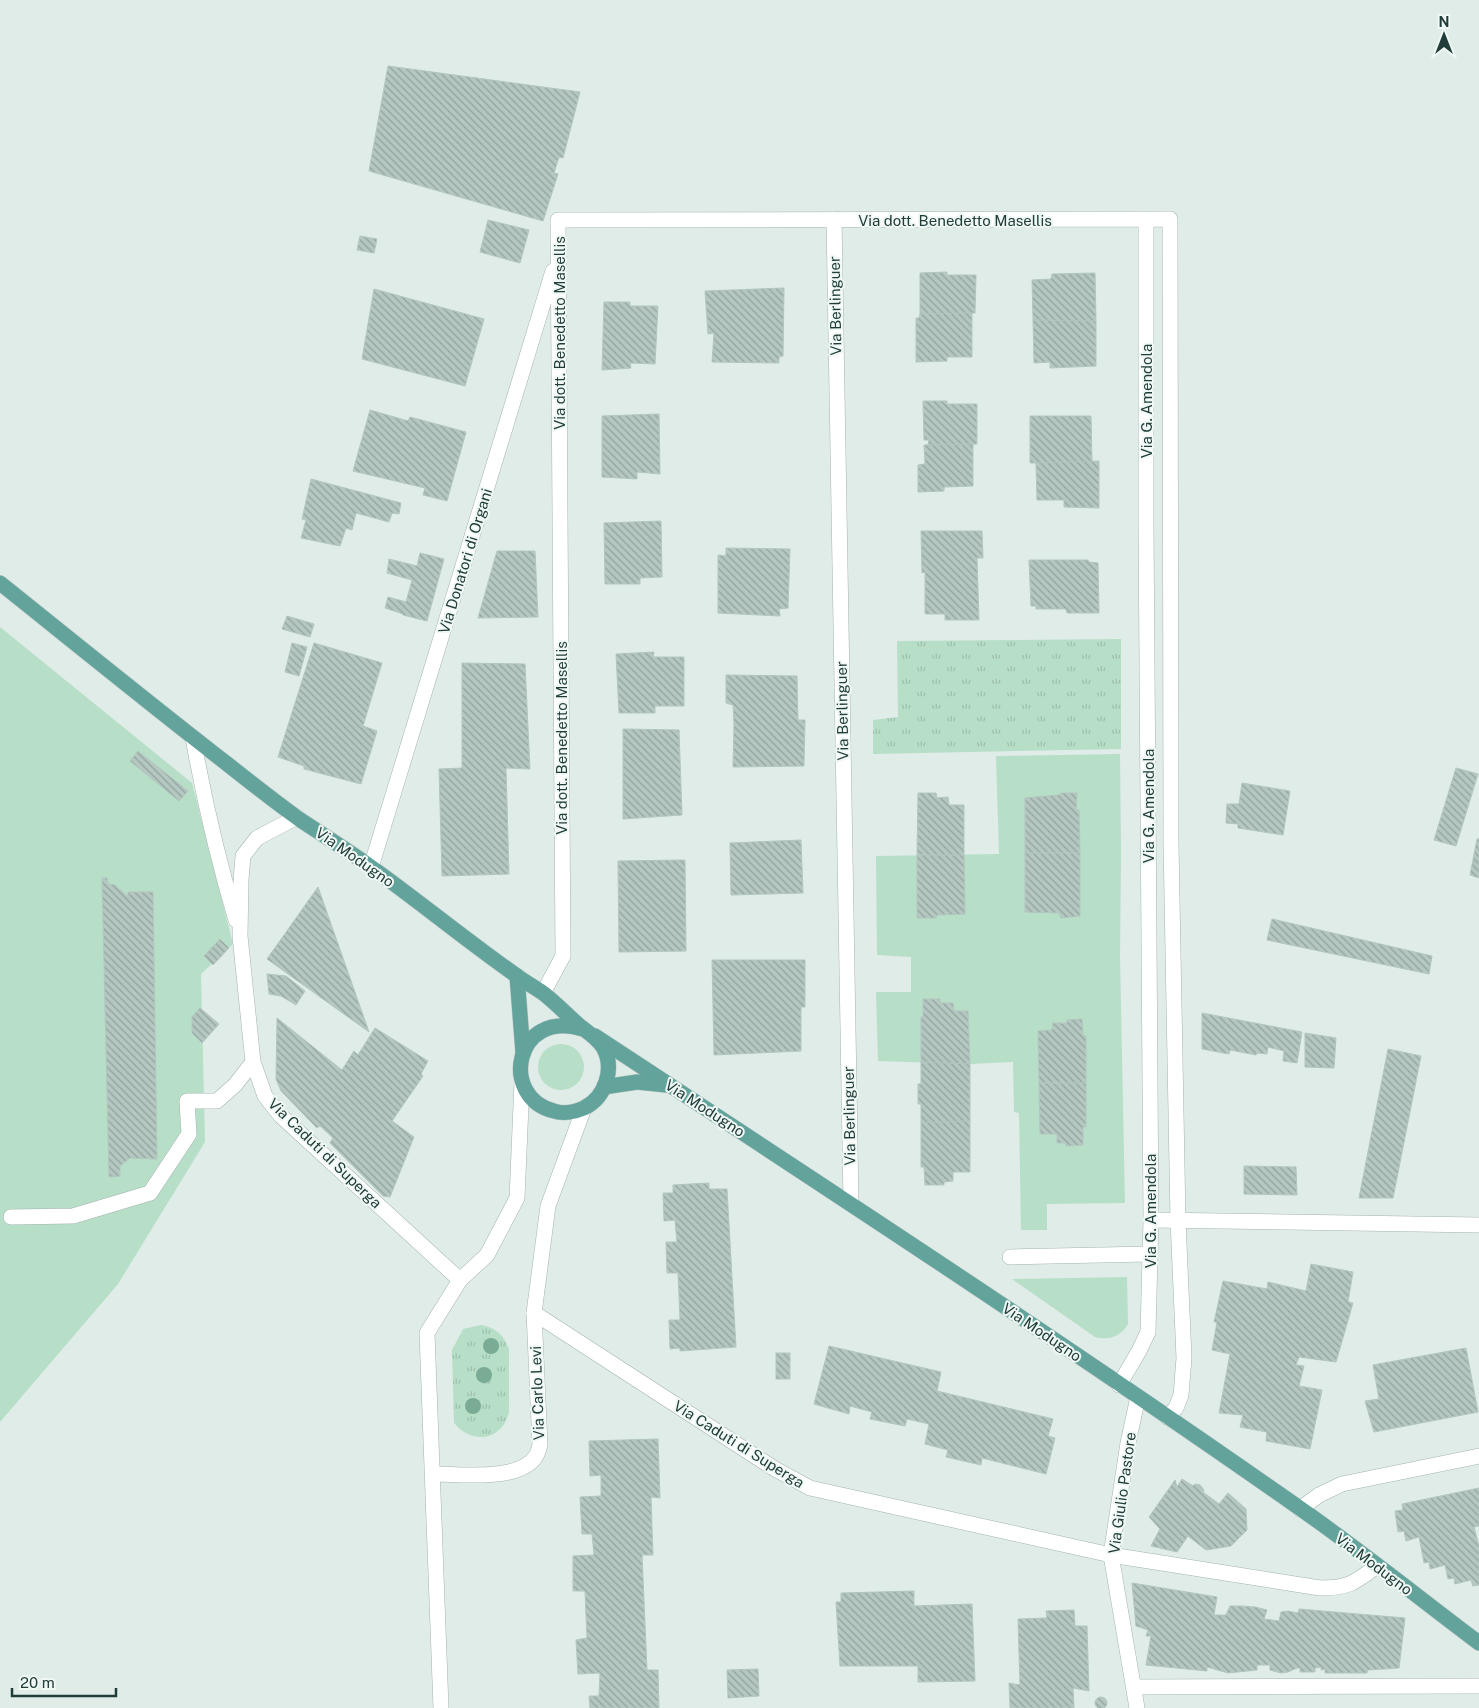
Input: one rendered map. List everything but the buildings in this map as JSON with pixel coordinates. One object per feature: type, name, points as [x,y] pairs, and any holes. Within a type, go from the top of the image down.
[{"type":"main road","name":"Via Modugno","points":[[0,583],[193,738],[297,818],[371,867],[543,994],[589,1033],[851,1203],[1138,1397],[1300,1509],[1479,1643]]},
{"type":"main road","points":[[517,976],[523,1052],[520,1067],[522,1082],[529,1095],[541,1106],[555,1112],[570,1112],[584,1108],[596,1099],[604,1087],[608,1074],[608,1060],[603,1047],[589,1033],[570,1025],[556,1025],[543,1030],[531,1039],[523,1052]]},
{"type":"main road","points":[[604,1087],[637,1082],[670,1086]]},
{"type":"street","name":"Via Berlinguer","points":[[834,219],[851,1203]]},
{"type":"street","name":"Via dott. Benedetto Masellis","points":[[543,994],[562,956],[558,220],[1170,219],[1171,384]]},
{"type":"street","name":"Via G. Amendola","points":[[1119,1385],[1148,1332],[1151,1220],[1146,526],[1146,220]]},
{"type":"street","name":"Via Donatori di Organi","points":[[371,867],[558,255]]},
{"type":"street","points":[[1146,384],[1171,384],[1171,844],[1178,1220],[1184,1358],[1183,1380],[1176,1408],[1167,1417]]},
{"type":"street","points":[[1146,526],[1172,526]]},
{"type":"street","name":"Via Caduti di Superga","points":[[193,738],[200,777],[240,936]]},
{"type":"street","name":"Via Caduti di Superga","points":[[297,818],[257,838],[243,856],[240,936],[253,1062],[265,1096],[282,1116],[460,1280]]},
{"type":"street","points":[[1148,845],[1171,844]]},
{"type":"street","points":[[11,1217],[73,1216],[150,1193],[189,1134],[187,1101],[218,1101],[235,1085],[253,1062]]},
{"type":"street","points":[[441,1708],[428,1333],[460,1280],[487,1255],[517,1198],[522,1082]]},
{"type":"street","name":"Via Carlo Levi","points":[[434,1474],[507,1474],[526,1465],[536,1456],[540,1445],[534,1312],[548,1206],[584,1108]]},
{"type":"street","points":[[1151,1220],[1479,1225]]},
{"type":"street","points":[[1010,1257],[1150,1254]]},
{"type":"street","name":"Via Caduti di Superga","points":[[534,1312],[775,1469],[810,1488],[1111,1555],[1320,1588],[1338,1588],[1349,1585],[1377,1566]]},
{"type":"street","name":"Via Giulio Pastore","points":[[1137,1708],[1111,1555],[1128,1443],[1138,1397]]},
{"type":"street","points":[[1300,1509],[1319,1495],[1342,1484],[1479,1456]]},
{"type":"street","points":[[1134,1687],[1479,1686]]},
{"type":"green space","points":[[0,627],[192,783],[233,944],[201,974],[205,1142],[118,1284],[0,1422]]},
{"type":"green space","points":[[1121,639],[1121,749],[873,754],[873,720],[898,717],[897,641]]},
{"type":"green space","points":[[1120,754],[1120,957],[1125,1203],[1047,1204],[1047,1230],[1021,1230],[1019,1113],[1014,1112],[1013,1062],[970,1064],[878,1061],[876,992],[911,992],[911,957],[877,955],[876,856],[999,854],[996,756]]},
{"type":"green space","points":[[561,1044],[574,1048],[580,1054],[584,1067],[580,1080],[574,1086],[561,1090],[548,1086],[542,1080],[538,1067],[542,1054],[548,1048]]},
{"type":"green space","points":[[1127,1277],[1128,1324],[1122,1332],[1110,1338],[1095,1337],[1012,1279]]},
{"type":"green space","points":[[481,1325],[491,1328],[498,1333],[504,1339],[509,1349],[509,1412],[500,1429],[486,1437],[469,1435],[454,1423],[452,1350],[463,1329]]}]
